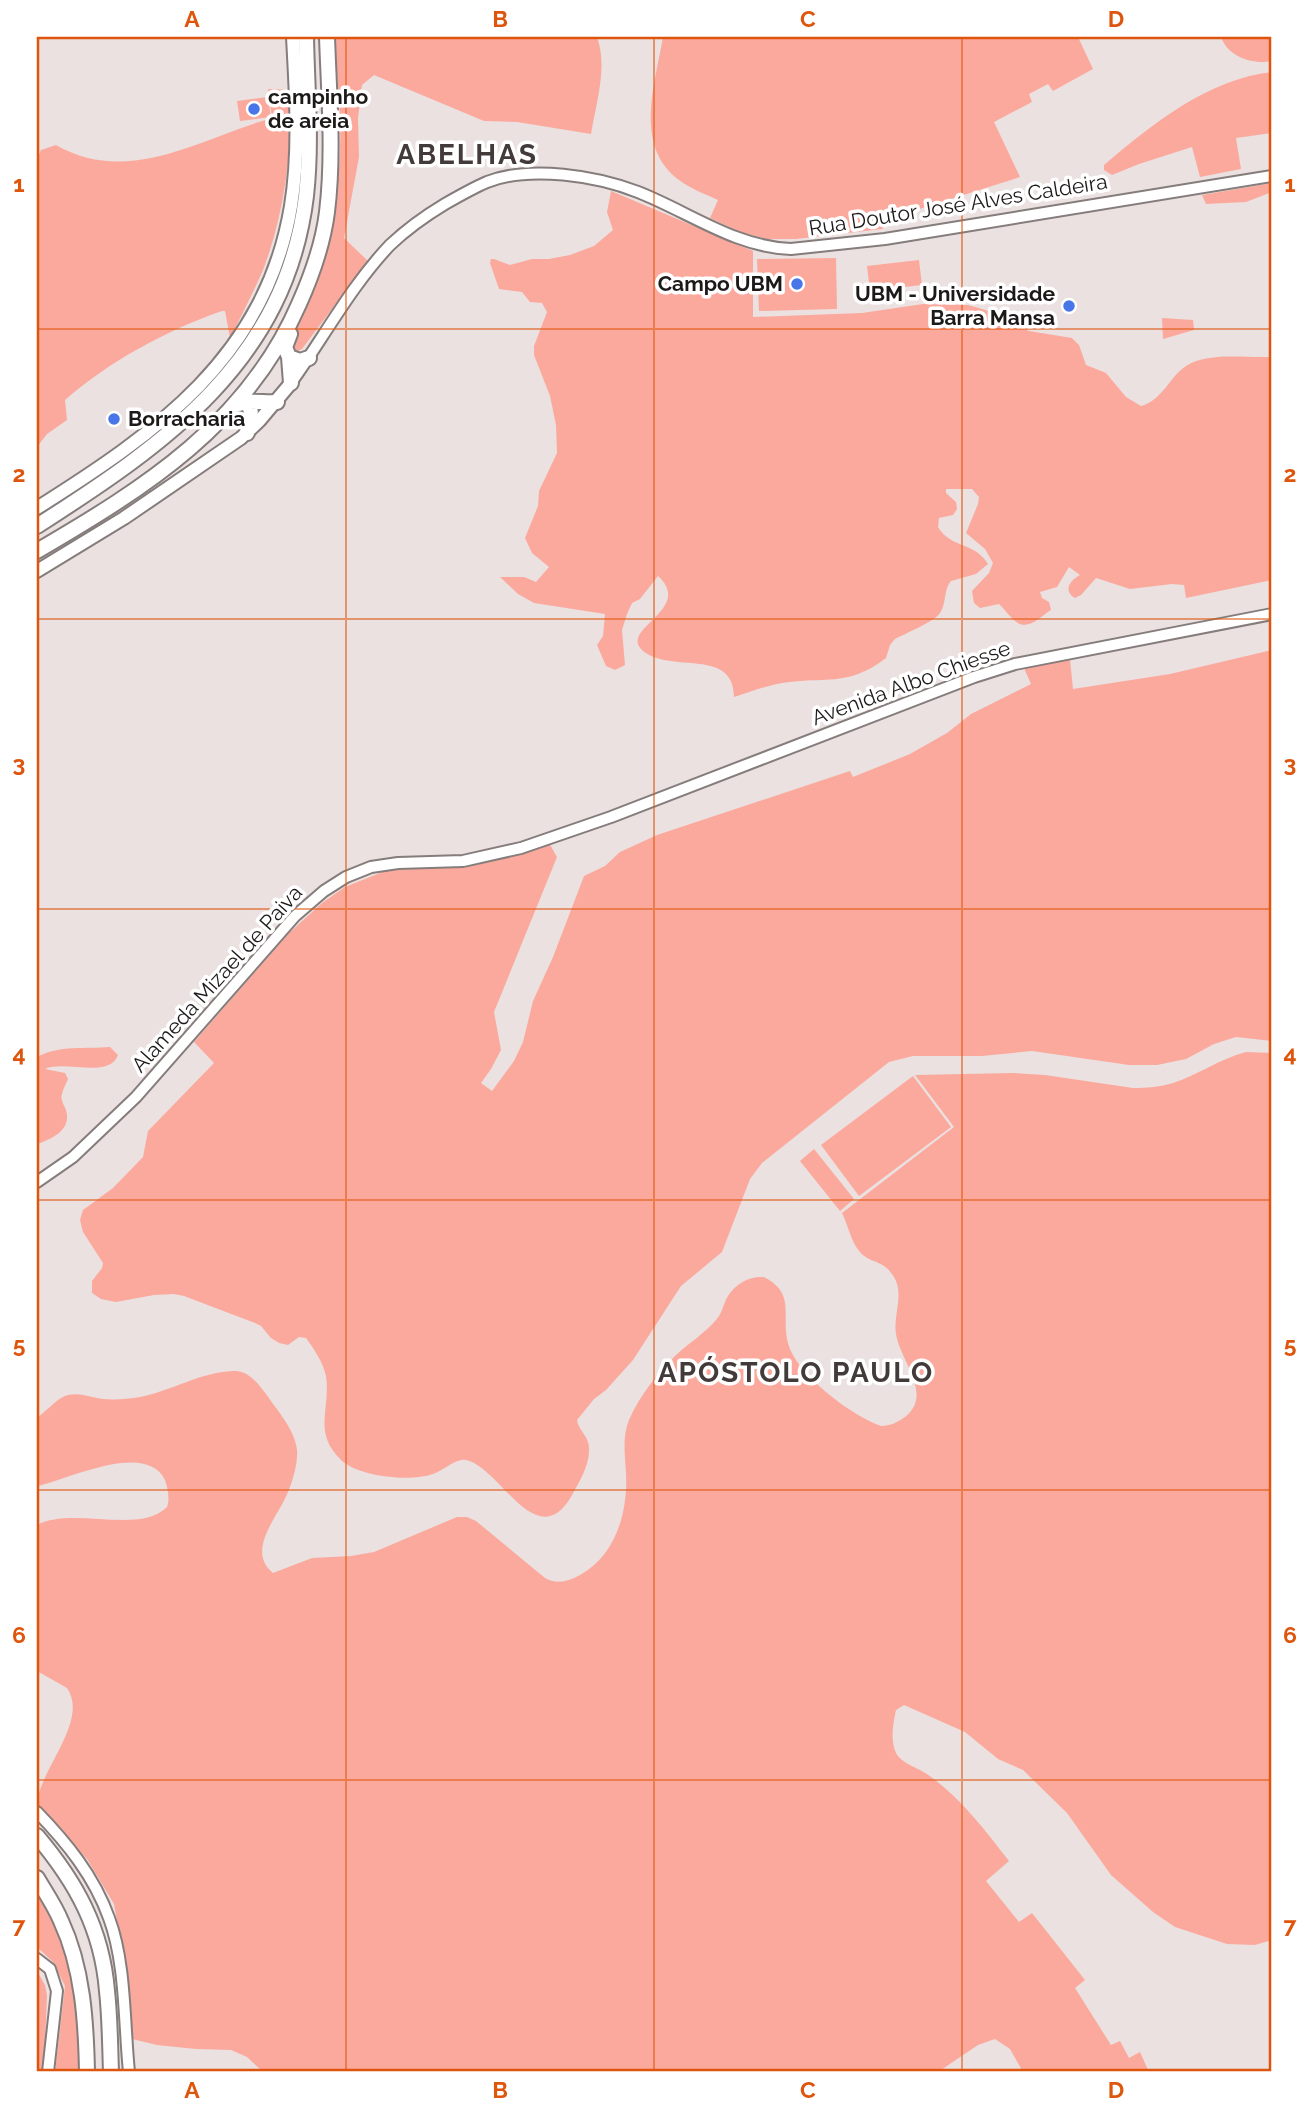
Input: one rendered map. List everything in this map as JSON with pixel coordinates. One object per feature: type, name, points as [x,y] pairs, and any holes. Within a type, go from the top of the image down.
[{"type":"highway","points":[[37,526],[115,475],[183,422],[235,367],[266,319],[288,270],[306,199],[310,142],[306,37]]},
{"type":"highway","points":[[37,551],[160,473],[201,440],[240,403],[286,332],[308,283],[326,216],[330,183],[327,37]]},
{"type":"highway","points":[[291,383],[289,357],[285,347],[320,260],[331,213],[334,150],[328,106]]},
{"type":"highway","points":[[289,357],[300,361],[309,358]]},
{"type":"highway","points":[[240,403],[277,402]]},
{"type":"highway","points":[[240,403],[250,406],[247,433]]},
{"type":"highway","points":[[37,1836],[80,1894],[95,1930],[107,1990],[111,2072]]},
{"type":"highway","points":[[37,1878],[70,1942],[82,2001],[87,2072]]},
{"type":"main road","points":[[37,508],[128,447],[176,410],[215,370],[240,337],[255,309],[284,238],[292,195],[296,117],[293,37]]},
{"type":"main road","points":[[37,571],[124,518],[247,433],[291,383]]},
{"type":"street","name":"Rua Doutor José Alves Caldeira","points":[[291,383],[357,286],[390,246],[428,214],[477,187],[502,178],[552,174],[605,180],[640,193],[735,238],[791,249],[885,239],[1272,176]]},
{"type":"street","name":"Avenida Albo Chiesse","points":[[575,830],[974,677],[1015,664],[1272,614]]},
{"type":"street","name":"Alameda Mizael de Paiva","points":[[37,1182],[73,1157],[135,1097],[181,1048],[270,943],[314,899],[334,884],[377,865],[480,858],[575,830]]},
{"type":"street","points":[[37,1812],[75,1855],[89,1876],[110,1920],[120,1979],[129,2072]]},
{"type":"street","points":[[37,1959],[50,1969],[57,1991],[48,2072]]},
{"type":"shaded area","points":[[334,37],[597,37],[601,60],[600,85],[591,134],[517,122],[484,121],[374,75],[362,85],[358,118],[359,157],[344,238],[368,261],[302,349],[294,353],[290,343],[324,247],[337,188],[340,132]]},
{"type":"shaded area","points":[[663,37],[1078,37],[1093,69],[1053,91],[1048,84],[1029,94],[1032,102],[994,122],[1020,177],[907,213],[882,229],[796,239],[767,239],[740,232],[710,218],[718,200],[679,180],[665,166],[656,150],[652,132],[652,94]]},
{"type":"shaded area","points":[[1221,37],[1272,37],[1272,61],[1257,62],[1242,58],[1229,50]]},
{"type":"shaded area","points":[[1272,72],[1272,133],[1236,138],[1241,169],[1200,177],[1192,147],[1112,175],[1104,170],[1104,165],[1122,150],[1182,106],[1226,84],[1248,76]]},
{"type":"shaded area","points":[[268,89],[291,90],[286,181],[271,248],[230,338],[225,311],[222,311],[139,348],[100,372],[65,400],[67,420],[47,434],[37,447],[37,159],[41,150],[56,145],[83,157],[110,161],[164,155],[272,118]]},
{"type":"shaded area","name":"campinho de areia","points":[[268,97],[271,117],[240,121],[237,101]]},
{"type":"shaded area","points":[[1272,183],[1272,192],[1246,202],[1206,204],[1202,195]]},
{"type":"shaded area","points":[[611,191],[753,251],[753,317],[862,313],[923,304],[968,305],[989,311],[1029,331],[1072,338],[1079,345],[1086,365],[1106,373],[1126,397],[1141,406],[1155,399],[1180,371],[1195,362],[1215,357],[1269,357],[1272,374],[1272,580],[1186,598],[1184,585],[1130,589],[1096,578],[1075,598],[1068,589],[1071,582],[1080,575],[1069,567],[1057,587],[1040,592],[1042,598],[1049,602],[1051,610],[1027,625],[1022,624],[1016,622],[999,604],[980,608],[974,603],[972,591],[989,573],[993,563],[985,549],[966,533],[979,497],[972,489],[946,489],[946,493],[956,502],[957,509],[953,515],[939,518],[938,527],[949,539],[976,552],[988,564],[976,574],[951,581],[940,613],[926,624],[895,639],[886,658],[859,674],[835,679],[782,683],[734,697],[731,682],[724,672],[699,664],[655,658],[643,651],[638,643],[640,635],[663,609],[668,599],[667,588],[658,576],[640,599],[632,603],[627,614],[622,630],[625,665],[615,670],[606,666],[597,645],[603,636],[605,614],[534,603],[518,594],[500,577],[524,577],[536,582],[549,567],[532,553],[525,538],[538,506],[539,491],[557,453],[556,425],[550,396],[534,355],[534,346],[547,312],[542,303],[530,302],[522,292],[499,289],[490,263],[491,259],[510,265],[532,259],[549,259],[594,246],[613,230],[607,212]]},
{"type":"shaded area","name":"Campo UBM","points":[[836,258],[837,309],[759,311],[757,259]]},
{"type":"shaded area","points":[[919,260],[922,285],[870,291],[867,266]]},
{"type":"shaded area","points":[[1162,318],[1193,320],[1194,330],[1163,339]]},
{"type":"shaded area","points":[[1272,650],[1272,1041],[1236,1037],[1214,1044],[1186,1059],[1157,1065],[1129,1065],[1032,1051],[982,1056],[913,1056],[889,1062],[762,1163],[750,1179],[722,1252],[681,1286],[633,1360],[577,1420],[589,1444],[588,1461],[571,1497],[558,1512],[545,1517],[531,1513],[479,1466],[466,1460],[458,1461],[433,1474],[411,1478],[372,1474],[349,1466],[332,1450],[327,1440],[324,1420],[326,1376],[306,1338],[299,1337],[288,1345],[279,1343],[255,1323],[184,1296],[154,1295],[116,1302],[101,1299],[92,1293],[92,1281],[103,1263],[83,1232],[80,1220],[83,1210],[113,1188],[143,1157],[148,1131],[214,1063],[194,1042],[289,933],[322,903],[345,887],[385,871],[465,865],[549,843],[557,857],[494,1012],[501,1050],[481,1083],[492,1091],[514,1061],[523,1042],[533,1001],[584,876],[605,866],[620,852],[657,835],[850,771],[853,777],[910,754],[947,733],[971,714],[1031,684],[1024,668],[1070,660],[1073,689],[1170,674]]},
{"type":"shaded area","points":[[110,1047],[118,1055],[106,1066],[45,1069],[65,1073],[68,1079],[62,1096],[67,1117],[59,1133],[37,1144],[37,1057],[63,1049]]},
{"type":"shaded area","points":[[1246,1052],[1272,1053],[1272,1940],[1255,1945],[1227,1944],[1175,1927],[1153,1912],[1111,1875],[1067,1813],[1023,1770],[998,1759],[965,1732],[904,1705],[896,1710],[893,1726],[893,1743],[898,1757],[927,1774],[951,1793],[1009,1861],[986,1881],[1019,1922],[1032,1913],[1085,1980],[1075,1988],[1111,2045],[1120,2041],[1129,2058],[1140,2052],[1149,2072],[1023,2072],[1010,2049],[995,2039],[978,2045],[938,2072],[263,2072],[247,2057],[231,2050],[157,2045],[132,2039],[128,1983],[114,1904],[87,1859],[37,1806],[45,1778],[68,1731],[72,1701],[67,1688],[37,1671],[37,1525],[69,1518],[123,1520],[155,1515],[167,1507],[168,1490],[165,1480],[155,1469],[141,1463],[105,1466],[37,1486],[37,1418],[58,1400],[71,1394],[103,1399],[131,1398],[152,1394],[209,1375],[238,1371],[248,1375],[263,1390],[280,1413],[296,1443],[296,1466],[290,1487],[263,1544],[265,1564],[273,1573],[312,1558],[374,1552],[457,1517],[467,1517],[476,1521],[545,1578],[558,1582],[567,1580],[580,1575],[603,1556],[617,1531],[625,1503],[625,1433],[638,1403],[669,1362],[716,1320],[731,1291],[744,1281],[764,1277],[775,1284],[784,1300],[787,1338],[796,1360],[816,1383],[842,1405],[881,1426],[900,1421],[913,1408],[916,1388],[896,1334],[899,1294],[896,1281],[883,1265],[860,1252],[842,1213],[954,1127],[915,1075],[1013,1073],[1133,1088],[1148,1087],[1182,1080]]},
{"type":"shaded area","points":[[913,1076],[951,1127],[859,1196],[821,1145]]},
{"type":"shaded area","points":[[814,1149],[854,1199],[840,1211],[800,1161]]},
{"type":"shaded area","points":[[37,1888],[53,1918],[68,1958],[76,1996],[82,2072],[55,2072],[65,1986],[53,1962],[37,1947]]},
{"type":"shaded area","points":[[37,1971],[47,1995],[44,2072],[37,2072]]},
{"type":"place","name":"campinho de areia","points":[[254,109]]},
{"type":"place","name":"Campo UBM","points":[[797,284]]},
{"type":"place","name":"UBM - Universidade Barra Mansa","points":[[1069,306]]},
{"type":"place","name":"Borracharia","points":[[114,419]]},
{"type":"district","name":"ABELHAS","points":[[467,154]]},
{"type":"district","name":"APÓSTOLO PAULO","points":[[796,1372]]}]
